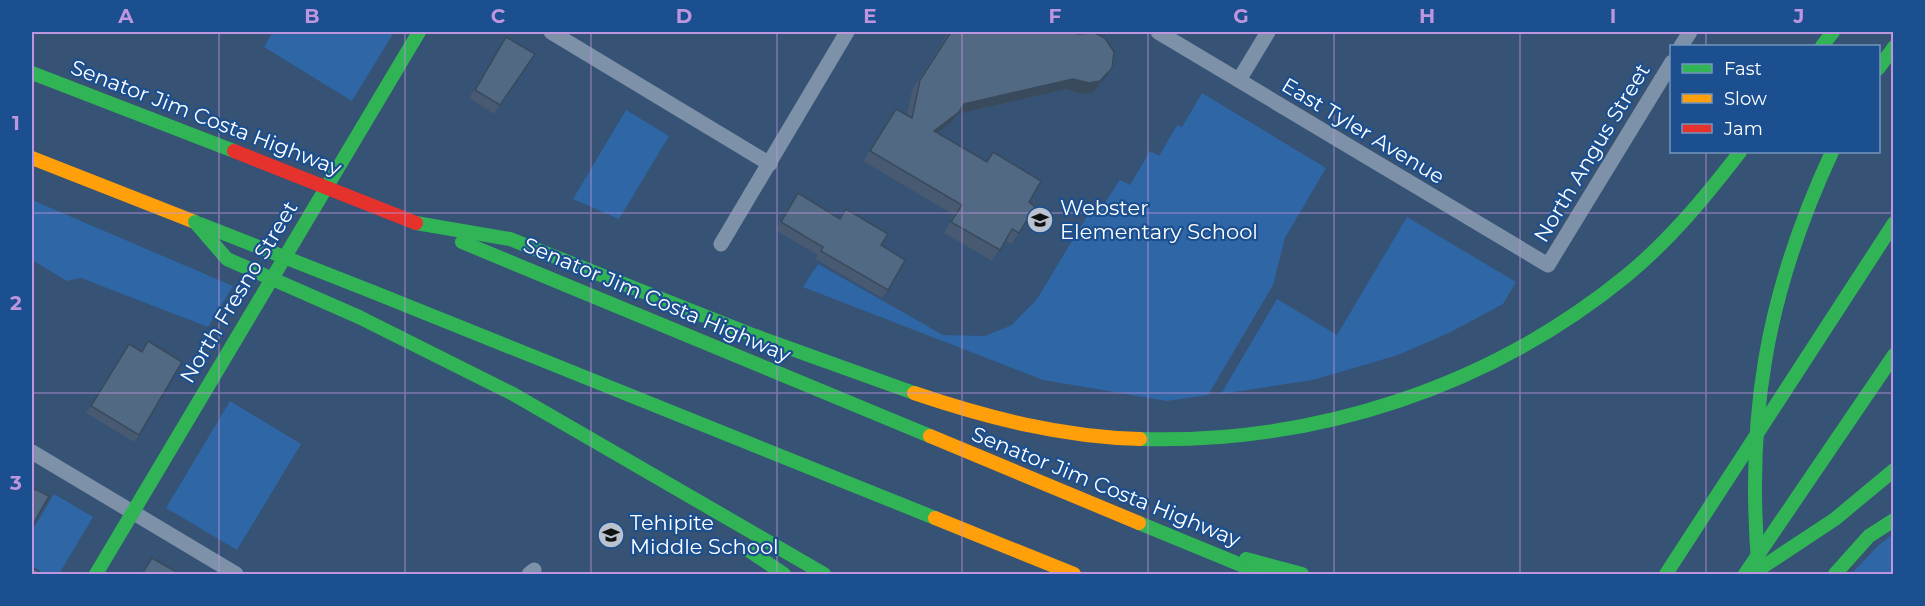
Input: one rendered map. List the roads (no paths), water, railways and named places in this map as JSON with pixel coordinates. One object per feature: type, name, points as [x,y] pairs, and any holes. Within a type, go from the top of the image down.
[{"type":"main road","name":"North Fresno Street","points":[[96,574],[419,32]]},
{"type":"main road","points":[[1823,45],[1833,32]]},
{"type":"main road","points":[[1880,66],[1893,47]]},
{"type":"main road","name":"Senator Jim Costa Highway","points":[[32,73],[416,223],[1263,574]]},
{"type":"main road","points":[[416,223],[507,238],[715,321],[925,396],[986,415],[1100,438],[1156,441],[1274,431],[1336,420],[1419,396],[1495,361],[1544,336],[1639,263],[1685,220],[1739,153]]},
{"type":"main road","points":[[1760,574],[1753,438],[1764,363],[1775,304],[1795,239],[1832,153]]},
{"type":"main road","points":[[32,158],[373,292],[1074,574]]},
{"type":"main road","points":[[195,222],[227,259],[358,317],[513,394],[824,574]]},
{"type":"main road","points":[[1666,574],[1893,223]]},
{"type":"main road","points":[[1745,574],[1893,355]]},
{"type":"main road","points":[[590,438],[718,530]]},
{"type":"main road","points":[[1752,574],[1835,519],[1893,470]]},
{"type":"main road","points":[[1835,574],[1869,536],[1893,520]]},
{"type":"main road","points":[[737,543],[784,574]]},
{"type":"main road","points":[[1187,543],[1302,574]]},
{"type":"street","points":[[551,32],[770,164]]},
{"type":"street","points":[[721,244],[847,32]]},
{"type":"street","name":"East Tyler Avenue","points":[[1158,32],[1548,265]]},
{"type":"street","points":[[1239,80],[1268,32]]},
{"type":"street","points":[[1682,45],[1690,32]]},
{"type":"street","name":"North Angus Street","points":[[1548,265],[1670,64]]},
{"type":"street","points":[[32,452],[236,574]]},
{"type":"place","name":"Webster Elementary School","points":[[1040,220]]},
{"type":"place","name":"Tehipite Middle School","points":[[611,535]]}]
